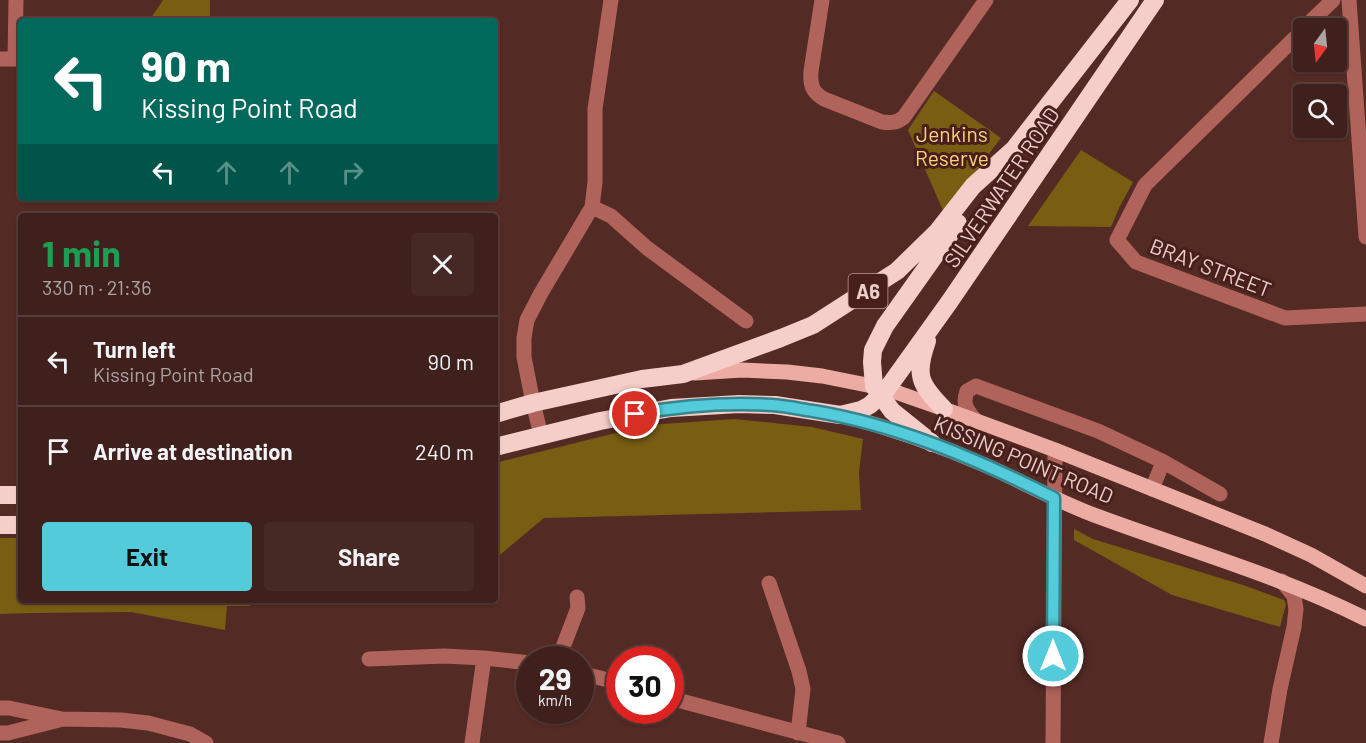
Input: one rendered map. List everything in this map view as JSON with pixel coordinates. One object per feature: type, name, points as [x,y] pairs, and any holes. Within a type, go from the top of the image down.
[{"type":"highway","name":"SILVERWATER ROAD","points":[[881,390],[872,362],[873,350],[885,326],[1013,150],[1130,0]]},
{"type":"highway","name":"SILVERWATER ROAD","points":[[840,415],[861,410],[870,405],[950,302],[1155,0]]},
{"type":"highway","name":"SILVERWATER ROAD","points":[[683,374],[813,325],[897,272],[937,232],[974,186],[1013,150]]},
{"type":"highway","points":[[932,325],[920,369],[925,388],[944,409]]},
{"type":"highway","name":"KISSING POINT ROAD","points":[[533,403],[642,379],[683,374]]},
{"type":"highway","points":[[881,390],[892,411],[932,443]]},
{"type":"highway","name":"A6","points":[[498,413],[533,403]]},
{"type":"highway","name":"KISSING POINT ROAD","points":[[498,446],[600,421],[671,408],[739,404],[775,405],[840,415]]},
{"type":"highway","points":[[0,495],[18,495]]},
{"type":"highway","points":[[0,525],[18,525]]},
{"type":"main road","name":"KISSING POINT ROAD","points":[[683,374],[764,370],[822,376],[881,390],[944,409],[1055,450],[1275,538],[1366,586]]},
{"type":"main road","name":"KISSING POINT ROAD","points":[[840,415],[881,425],[932,443],[1093,514],[1282,581],[1366,619]]},
{"type":"street","points":[[12,59],[16,0]]},
{"type":"street","points":[[541,435],[524,357],[526,320],[592,207],[595,182],[595,109],[611,0]]},
{"type":"street","points":[[822,0],[811,71],[812,89],[824,99],[882,122],[891,123],[898,122],[909,110],[986,0]]},
{"type":"street","name":"BRAY STREET","points":[[1315,18],[1333,0]]},
{"type":"street","points":[[1349,0],[1366,237]]},
{"type":"street","name":"BRAY STREET","points":[[1293,40],[1145,185],[1117,240],[1136,262],[1285,318],[1366,314]]},
{"type":"street","points":[[592,207],[611,216],[647,248],[746,321]]},
{"type":"street","name":"KISSING POINT ROAD","points":[[976,421],[966,409],[964,399],[967,391],[976,386],[1098,431],[1163,462],[1220,494]]},
{"type":"street","points":[[1053,743],[1055,450]]},
{"type":"street","points":[[1152,489],[1163,462]]},
{"type":"street","points":[[1271,743],[1296,609],[1294,596],[1282,581]]},
{"type":"street","points":[[769,583],[799,670],[803,689],[798,733]]},
{"type":"street","points":[[563,646],[578,608],[577,597]]},
{"type":"street","points":[[369,659],[444,656],[516,661]]},
{"type":"street","points":[[472,743],[484,658]]},
{"type":"street","points":[[684,702],[838,743]]},
{"type":"street","points":[[0,708],[62,719],[148,723],[190,734],[206,743]]},
{"type":"street","points":[[0,733],[62,719]]},
{"type":"green space","points":[[163,0],[210,0],[210,18],[151,18]]},
{"type":"green space","name":"Jenkins Reserve","points":[[934,91],[1001,138],[944,213],[908,130]]},
{"type":"green space","points":[[1081,150],[1133,182],[1111,227],[1028,226]]},
{"type":"green space","points":[[734,419],[812,427],[863,439],[859,472],[861,510],[544,518],[498,556],[498,462],[648,425]]},
{"type":"green space","points":[[1074,529],[1093,539],[1243,585],[1284,600],[1286,604],[1280,627],[1172,595],[1074,540]]},
{"type":"green space","points":[[0,538],[18,538],[18,603],[258,603],[249,606],[227,606],[225,630],[131,612],[0,614]]},
{"type":"route","points":[[635,414],[671,408],[739,404],[775,405],[840,415],[881,425],[932,443],[1003,473],[1054,498],[1053,656]]}]
